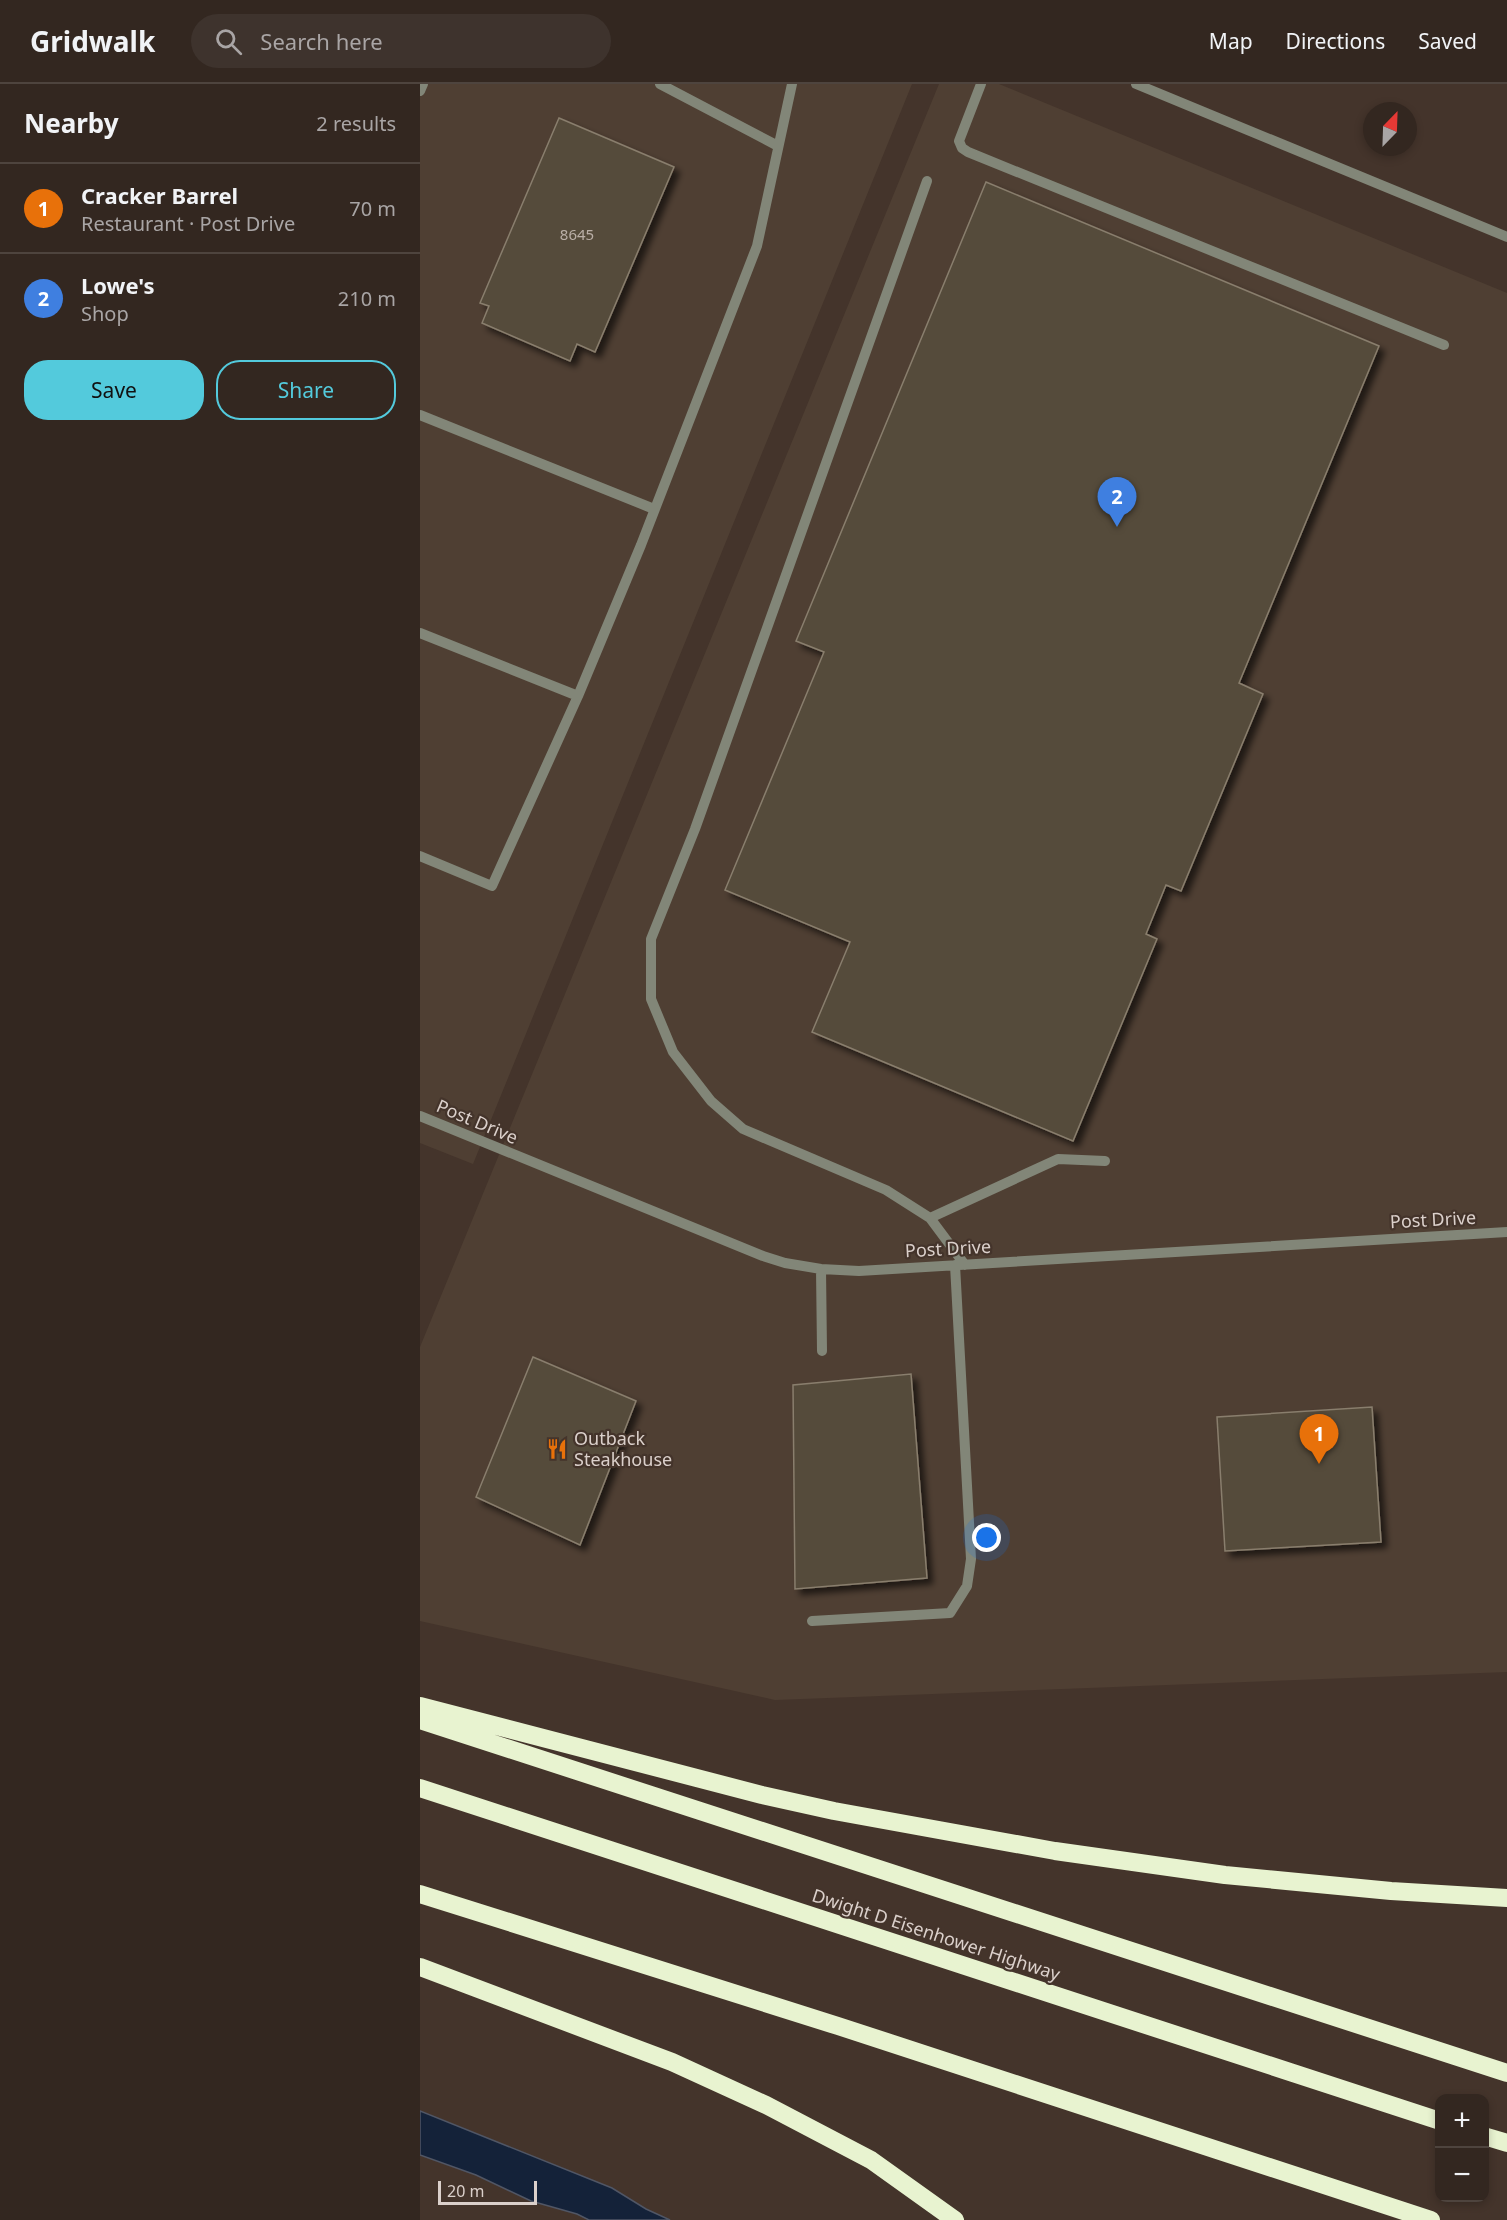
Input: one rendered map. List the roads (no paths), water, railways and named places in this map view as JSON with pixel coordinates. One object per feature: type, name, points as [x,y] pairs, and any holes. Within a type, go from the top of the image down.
[{"type":"highway","points":[[420,1706],[762,1795],[867,1817],[1055,1851],[1260,1878],[1391,1891],[1507,1898]]},
{"type":"highway","points":[[420,1720],[1507,2073]]},
{"type":"highway","name":"Dwight D Eisenhower Highway","points":[[420,1788],[1435,2119]]},
{"type":"highway","points":[[420,1894],[838,2026],[1431,2220]]},
{"type":"highway","points":[[420,1966],[672,2062],[766,2105],[871,2160],[956,2220]]},
{"type":"highway","points":[[1489,2137],[1507,2144]]},
{"type":"street","points":[[420,91],[423,84]]},
{"type":"street","points":[[660,84],[778,146]]},
{"type":"street","points":[[420,856],[492,886],[578,696],[757,246],[792,84]]},
{"type":"street","points":[[981,84],[959,141],[962,148],[968,152],[1444,345]]},
{"type":"street","points":[[1141,85],[1507,237]]},
{"type":"street","points":[[812,1621],[950,1613],[967,1586],[971,1559],[960,1265],[930,1218],[886,1190],[743,1129],[711,1101],[673,1052],[651,999],[651,939],[695,829],[927,182]]},
{"type":"street","points":[[420,415],[654,509]]},
{"type":"street","points":[[420,633],[578,696]]},
{"type":"street","name":"Post Drive","points":[[420,1116],[764,1256],[785,1263],[821,1269],[859,1271],[1507,1232]]},
{"type":"street","points":[[930,1218],[1058,1159],[1105,1161]]},
{"type":"street","points":[[821,1269],[822,1351]]},
{"type":"water","points":[[420,2111],[612,2188],[646,2209],[670,2220],[589,2220],[577,2214],[531,2201],[476,2175],[420,2155]]},
{"type":"place","name":"Lowe's","points":[[1117,527]]},
{"type":"place","name":"Outback Steakhouse","points":[[557,1449]]},
{"type":"place","name":"Cracker Barrel","points":[[1319,1464]]}]
